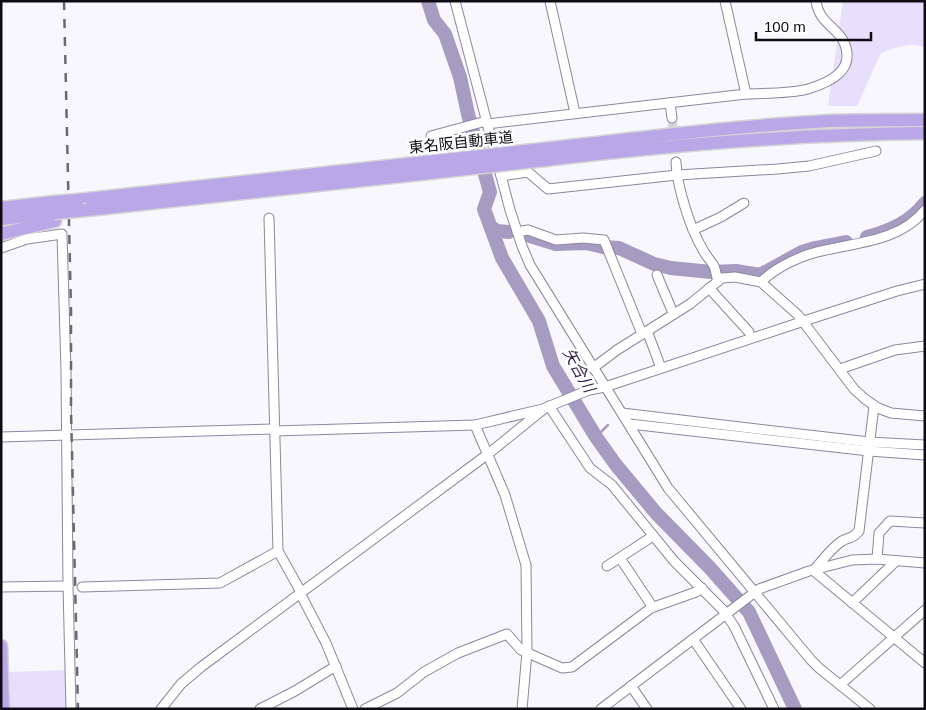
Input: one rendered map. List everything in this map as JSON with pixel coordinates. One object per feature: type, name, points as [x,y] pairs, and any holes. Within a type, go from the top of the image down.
[{"type":"highway","name":"東名阪自動車道","points":[[544,155],[653,136],[830,121],[925,120]]},
{"type":"highway","name":"東名阪自動車道","points":[[54,212],[78,200],[544,155],[771,139],[925,133]]},
{"type":"highway","name":"東名阪自動車道","points":[[2,215],[54,212],[86,213],[428,167]]},
{"type":"highway","points":[[1,202],[54,212]]},
{"type":"highway","points":[[4,233],[54,212]]},
{"type":"highway","points":[[1,646],[3,709]]},
{"type":"street","points":[[455,1],[500,176],[517,232],[530,265],[668,488],[752,594],[811,660],[870,709]]},
{"type":"street","points":[[550,1],[576,113]]},
{"type":"street","points":[[725,1],[746,94]]},
{"type":"street","points":[[431,136],[485,122],[808,89],[834,77],[845,69],[847,58],[842,40],[821,16],[816,1]]},
{"type":"street","points":[[670,103],[672,118]]},
{"type":"street","points":[[500,176],[528,172],[548,189],[676,175],[809,166],[876,151]]},
{"type":"street","points":[[676,162],[676,175],[693,230],[716,275],[722,278],[735,277],[761,282],[804,321],[859,394],[874,406],[898,414],[925,416]]},
{"type":"street","points":[[693,230],[744,203]]},
{"type":"street","points":[[761,282],[767,276],[808,255],[881,238],[904,228],[925,210]]},
{"type":"street","points":[[270,218],[278,552],[326,643],[353,709]]},
{"type":"street","points":[[517,232],[524,230],[549,238],[604,240],[643,333],[649,336],[661,368]]},
{"type":"street","points":[[1,248],[27,239],[62,234],[71,709]]},
{"type":"street","points":[[657,275],[673,313]]},
{"type":"street","points":[[593,368],[673,313],[690,304],[709,288],[716,275]]},
{"type":"street","points":[[1,437],[476,425],[547,407],[589,390],[606,387],[804,321],[925,284]]},
{"type":"street","points":[[709,288],[749,332]]},
{"type":"street","points":[[840,369],[894,350],[925,346]]},
{"type":"street","points":[[814,571],[828,554],[844,540],[855,536],[859,531],[874,406]]},
{"type":"street","points":[[161,709],[189,676],[488,454],[547,407]]},
{"type":"street","points":[[547,407],[590,468],[612,485],[674,561],[727,613],[774,709]]},
{"type":"street","points":[[622,413],[925,455]]},
{"type":"street","points":[[630,424],[869,446],[925,445]]},
{"type":"street","points":[[476,425],[505,495],[526,565],[527,652],[522,709]]},
{"type":"street","points":[[876,559],[879,533],[890,521],[925,523]]},
{"type":"street","points":[[607,566],[653,536]]},
{"type":"street","points":[[82,587],[220,583],[278,552]]},
{"type":"street","points":[[908,562],[913,557],[925,557]]},
{"type":"street","points":[[620,558],[650,603],[651,608]]},
{"type":"street","points":[[601,709],[752,594],[767,586],[809,571],[852,560],[876,559],[925,563]]},
{"type":"street","points":[[852,603],[896,561]]},
{"type":"street","points":[[814,571],[925,663]]},
{"type":"street","points":[[1,587],[68,586]]},
{"type":"street","points":[[365,709],[392,696],[424,672],[458,653],[507,634],[521,650],[562,668],[572,667],[651,608],[696,592],[702,588]]},
{"type":"street","points":[[840,685],[925,610]]},
{"type":"street","points":[[693,638],[741,709]]},
{"type":"street","points":[[260,709],[295,691],[336,666]]},
{"type":"street","points":[[631,686],[647,709]]},
{"type":"shaded area","points":[[843,1],[925,1],[925,47],[908,45],[881,53],[857,106],[828,106]]},
{"type":"shaded area","points":[[67,670],[68,709],[10,709],[9,672]]},
{"type":"waterway","name":"矢合川","points":[[428,1],[434,20],[445,34],[460,77],[468,114],[490,192],[484,209],[502,258],[539,321],[553,366],[596,437],[616,465],[656,513],[710,568],[749,612],[795,709]]},
{"type":"waterway","points":[[867,237],[884,232],[906,221],[925,203]]},
{"type":"waterway","points":[[491,227],[497,231],[509,232]]},
{"type":"waterway","points":[[530,236],[556,244],[586,243],[619,248],[654,264],[671,268],[711,272],[736,271],[760,275],[802,252],[846,242]]},
{"type":"waterway","points":[[638,420],[781,436]]},
{"type":"waterway","points":[[596,437],[608,425]]},
{"type":"waterway","points":[[901,448],[925,450]]},
{"type":"tunnel","points":[[672,118],[676,162]]},
{"type":"railway","points":[[64,1],[78,709]]}]
